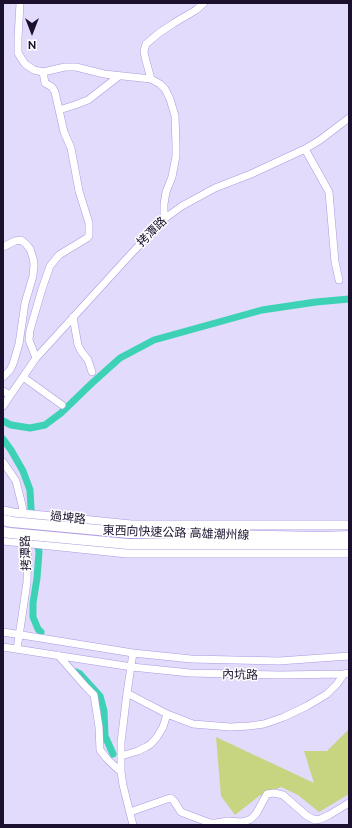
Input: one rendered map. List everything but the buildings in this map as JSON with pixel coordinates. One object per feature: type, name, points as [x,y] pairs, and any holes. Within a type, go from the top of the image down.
[{"type":"highway","name":"東西向快速公路 高雄潮州線","points":[[3,520],[130,533],[312,537],[349,536]]},
{"type":"highway","name":"東西向快速公路 高雄潮州線","points":[[3,532],[128,544],[349,544]]},
{"type":"main road","name":"過埤路","points":[[3,511],[131,525],[349,525]]},
{"type":"main road","points":[[3,540],[127,553],[349,553]]},
{"type":"street","points":[[20,3],[18,53],[24,64],[34,70],[43,72],[65,67],[76,67],[104,74],[151,79],[165,89],[170,99],[175,116],[176,156],[172,177],[166,192],[164,218]]},
{"type":"street","points":[[151,79],[144,58],[146,44],[204,3]]},
{"type":"street","points":[[36,358],[29,340],[30,330],[50,266],[59,255],[89,236],[89,223],[79,191],[70,148],[65,137],[55,92],[52,87],[45,83],[43,72]]},
{"type":"street","points":[[59,110],[88,100],[119,76]]},
{"type":"street","name":"拷潭路","points":[[3,406],[36,358],[164,218],[182,206],[215,188],[251,174],[305,149],[320,140],[349,118]]},
{"type":"street","points":[[305,149],[329,192],[338,280]]},
{"type":"street","points":[[3,247],[15,240],[21,240],[30,249],[34,264],[33,276],[24,303],[19,344],[13,364],[10,370],[3,377]]},
{"type":"street","points":[[73,317],[78,345],[88,360],[92,372]]},
{"type":"street","points":[[23,377],[62,405]]},
{"type":"street","points":[[3,391],[10,395]]},
{"type":"street","name":"拷潭路","points":[[3,462],[16,482],[25,514],[30,543],[27,582],[17,648]]},
{"type":"street","name":"內坑路","points":[[3,632],[133,653],[191,659],[278,661],[349,656]]},
{"type":"street","name":"內坑路","points":[[3,646],[132,667],[190,673],[279,675],[347,673]]},
{"type":"street","points":[[133,653],[121,742],[121,772],[133,825]]},
{"type":"street","points":[[58,655],[94,695],[99,727],[100,750],[121,772]]},
{"type":"street","points":[[127,693],[167,714],[193,724],[230,727],[249,726],[264,724],[284,717],[307,706],[327,694],[347,673]]},
{"type":"street","points":[[121,756],[138,751],[151,744],[163,728],[167,714]]},
{"type":"street","points":[[130,812],[170,798],[174,801],[181,812],[210,823],[228,821],[241,822],[246,821],[256,814],[267,794],[274,792],[283,795],[307,816],[315,820],[321,819],[349,803]]},
{"type":"green space","points":[[349,729],[349,794],[319,812],[298,795],[281,787],[259,796],[235,815],[221,796],[216,737],[314,783],[304,751],[327,751]]},
{"type":"waterway","points":[[3,421],[11,425],[30,428],[45,425],[61,413],[120,358],[154,340],[262,310],[349,299]]},
{"type":"waterway","points":[[3,439],[23,471],[30,490],[31,509],[39,552],[33,603],[33,617],[38,629],[41,632]]},
{"type":"waterway","points":[[76,672],[80,674],[100,696],[104,711],[105,736],[113,754]]}]
